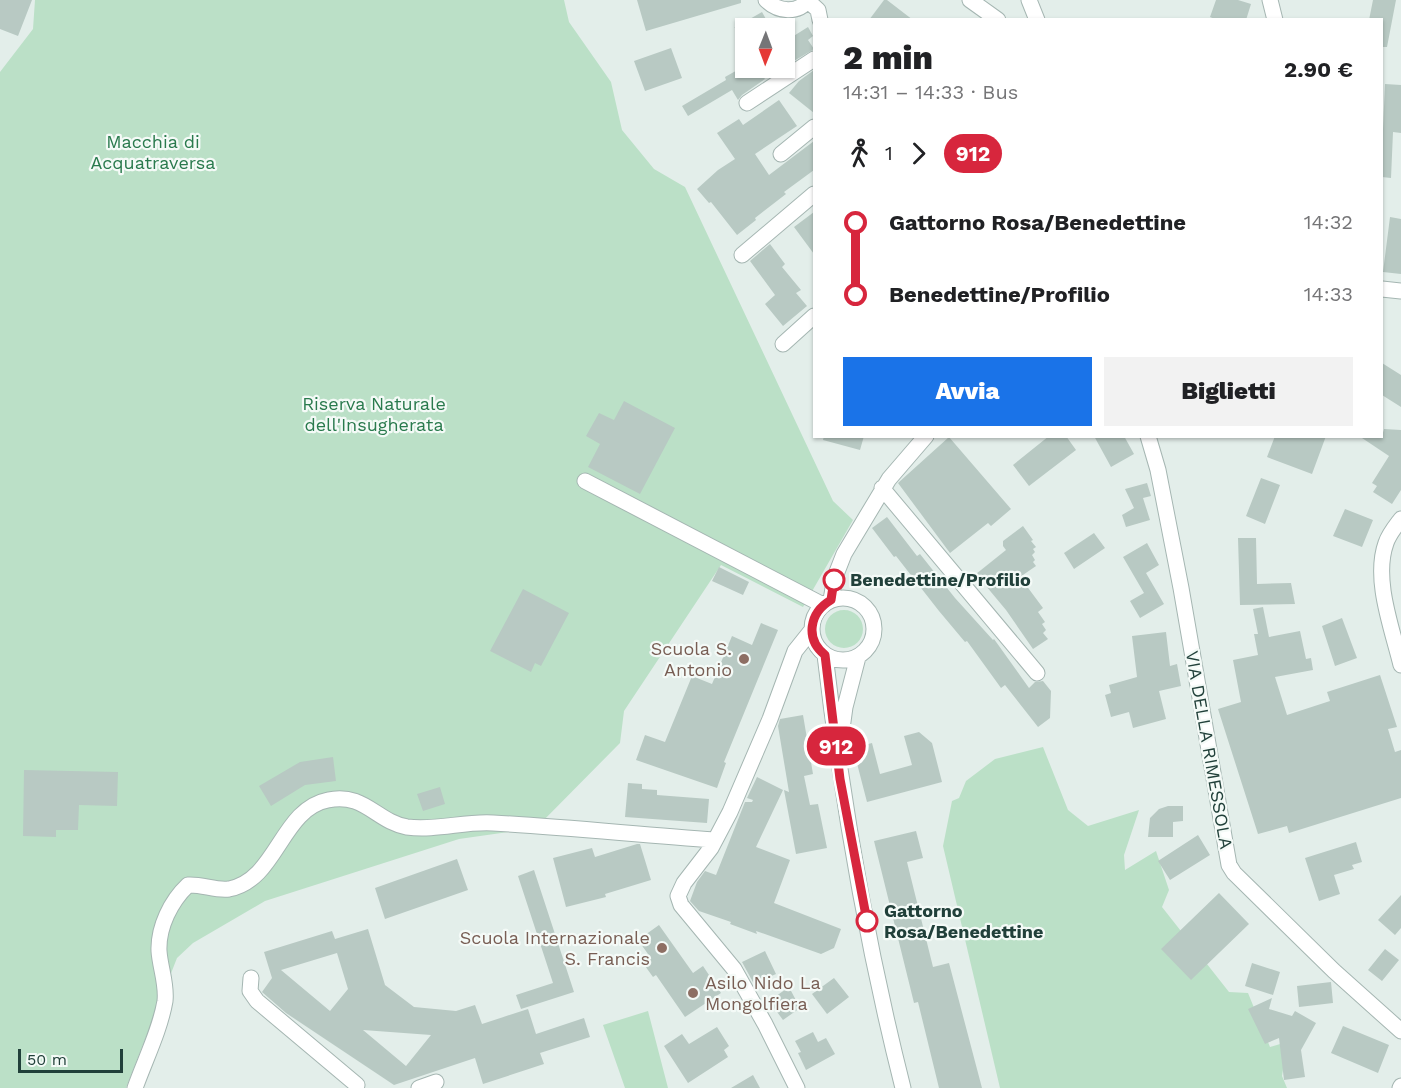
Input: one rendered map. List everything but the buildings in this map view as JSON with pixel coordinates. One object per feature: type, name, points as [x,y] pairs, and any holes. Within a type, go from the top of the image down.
[{"type":"street","points":[[766,0],[778,7],[791,10],[799,9],[808,0],[818,10],[820,18]]},
{"type":"street","points":[[970,0],[995,18]]},
{"type":"street","points":[[1029,0],[1036,18]]},
{"type":"street","points":[[1270,0],[1274,18]]},
{"type":"street","points":[[747,103],[813,60]]},
{"type":"street","points":[[781,154],[813,128]]},
{"type":"street","points":[[742,255],[813,195]]},
{"type":"street","points":[[1383,289],[1401,291]]},
{"type":"street","points":[[783,344],[813,317]]},
{"type":"street","points":[[827,603],[838,566],[882,488],[924,438]]},
{"type":"street","name":"VIA DELLA RIMESSOLA","points":[[1149,438],[1156,460],[1181,588],[1229,865],[1234,873],[1326,963],[1401,1031]]},
{"type":"street","points":[[585,481],[827,603]]},
{"type":"street","points":[[882,488],[1037,673]]},
{"type":"street","points":[[1401,519],[1387,541],[1383,553],[1381,576],[1401,665]]},
{"type":"street","points":[[842,598],[853,599],[865,606],[871,616],[874,631],[872,643],[858,657],[843,661],[825,655],[814,642],[811,631],[814,615],[827,603],[842,598]]},
{"type":"street","points":[[797,1088],[734,969],[679,901],[679,891],[715,840],[750,768],[795,651],[811,631]]},
{"type":"street","points":[[825,655],[853,856],[903,1088]]},
{"type":"street","points":[[838,759],[845,707],[858,657]]},
{"type":"street","points":[[135,1088],[163,1008],[165,991],[159,940],[166,916],[175,901],[189,885],[230,889],[252,877],[262,868],[301,816],[318,803],[334,799],[357,801],[391,822],[411,828],[492,822],[715,840]]},
{"type":"street","points":[[251,978],[250,991],[257,1000],[356,1087]]},
{"type":"street","points":[[419,1088],[436,1082]]},
{"type":"green space","name":"Riserva Naturale dell'Insugherata","points":[[35,0],[564,0],[569,22],[611,82],[622,130],[654,169],[685,187],[833,501],[853,520],[803,607],[721,565],[624,711],[620,743],[536,828],[459,839],[265,901],[193,943],[177,958],[126,1088],[0,1088],[0,72],[33,29]]},
{"type":"green space","points":[[844,610],[858,615],[863,629],[858,643],[844,648],[830,643],[825,629],[830,615]]},
{"type":"green space","points":[[1043,747],[1068,810],[1088,826],[1139,810],[1124,855],[1125,870],[1156,851],[1169,890],[1162,907],[1229,992],[1248,993],[1270,1047],[1287,1042],[1282,1076],[1287,1088],[1000,1088],[943,846],[952,801],[959,798],[966,781],[995,759]]},
{"type":"green space","points":[[648,1011],[668,1088],[625,1088],[603,1025]]},
{"type":"bus line","name":"912","points":[[834,580],[831,600],[817,611],[812,620],[811,631],[814,642],[825,655],[840,779],[867,921]]},
{"type":"place","name":"Benedettine/Profilio","points":[[834,580]]},
{"type":"place","name":"Scuola S. Antonio","points":[[744,659]]},
{"type":"place","name":"Gattorno Rosa/Benedettine","points":[[867,921]]},
{"type":"place","name":"Scuola Internazionale S. Francis","points":[[662,948]]},
{"type":"place","name":"Asilo Nido La Mongolfiera","points":[[693,993]]},
{"type":"park label","name":"Macchia di Acquatraversa","points":[[153,152]]}]
